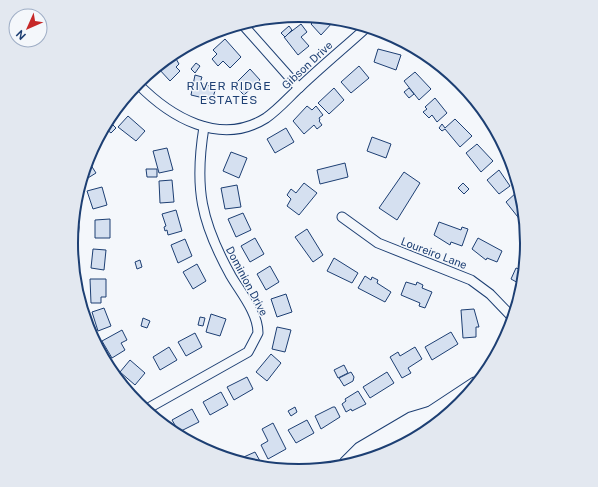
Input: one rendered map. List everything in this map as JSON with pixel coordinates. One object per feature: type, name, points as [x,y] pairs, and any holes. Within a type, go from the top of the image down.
[{"type":"main road","points":[[383,448],[418,428],[431,413],[466,390]]},
{"type":"main road","points":[[350,459],[360,449],[411,419],[431,413]]},
{"type":"street","points":[[246,29],[299,88]]},
{"type":"street","name":"Gibson Drive","points":[[142,87],[168,111],[204,127],[228,131],[250,126],[273,113],[362,32]]},
{"type":"street","name":"Dominion Drive","points":[[150,407],[245,354],[252,348],[258,333],[253,313],[217,250],[205,216],[200,196],[199,173],[204,127]]},
{"type":"street","name":"Loureiro Lane","points":[[342,217],[378,243],[471,280],[490,294],[509,314]]},
{"type":"building","points":[[313,22],[331,24],[321,35],[311,24]]},
{"type":"building","points":[[301,24],[307,32],[301,37],[309,46],[298,55],[284,37]]},
{"type":"building","points":[[289,26],[292,30],[285,37],[281,33]]},
{"type":"building","points":[[225,39],[241,57],[230,68],[223,61],[218,66],[212,59],[217,54],[213,50]]},
{"type":"building","points":[[378,49],[401,55],[396,70],[374,62]]},
{"type":"building","points":[[176,59],[179,64],[176,67],[180,71],[170,81],[161,71]]},
{"type":"building","points":[[196,63],[200,66],[195,73],[191,69]]},
{"type":"building","points":[[359,66],[369,78],[351,93],[341,82]]},
{"type":"building","points":[[250,69],[260,80],[244,95],[234,85]]},
{"type":"building","points":[[415,72],[431,89],[419,100],[404,81]]},
{"type":"building","points":[[195,75],[202,77],[200,83],[216,88],[212,100],[191,95]]},
{"type":"building","points":[[334,88],[344,100],[329,114],[318,103]]},
{"type":"building","points":[[409,88],[414,94],[409,98],[404,92]]},
{"type":"building","points":[[435,98],[447,113],[437,122],[432,115],[429,118],[423,112],[427,109],[425,107]]},
{"type":"building","points":[[307,106],[312,110],[316,106],[323,115],[319,118],[322,125],[317,129],[314,125],[304,134],[293,121]]},
{"type":"building","points":[[128,116],[145,131],[136,141],[118,127]]},
{"type":"building","points":[[455,119],[472,136],[460,147],[445,129],[442,131],[439,128],[442,124],[445,128]]},
{"type":"building","points":[[112,124],[116,128],[111,133],[108,131]]},
{"type":"building","points":[[286,128],[294,142],[275,153],[267,139]]},
{"type":"building","points":[[372,137],[391,144],[386,158],[367,151]]},
{"type":"building","points":[[477,144],[493,161],[481,172],[466,153]]},
{"type":"building","points":[[167,148],[173,170],[159,173],[153,151]]},
{"type":"building","points":[[231,152],[247,158],[239,178],[223,171]]},
{"type":"building","points":[[345,163],[348,177],[320,184],[317,170]]},
{"type":"building","points":[[91,166],[96,173],[87,178]]},
{"type":"building","points":[[146,169],[157,169],[157,177],[147,177]]},
{"type":"building","points":[[499,170],[510,186],[499,194],[487,180]]},
{"type":"building","points":[[404,172],[420,183],[397,220],[379,208]]},
{"type":"building","points":[[172,180],[174,202],[160,203],[159,181]]},
{"type":"building","points":[[304,183],[317,193],[299,215],[287,206],[291,199],[287,195],[291,189],[296,193]]},
{"type":"building","points":[[463,183],[469,189],[464,194],[458,188]]},
{"type":"building","points":[[237,185],[241,207],[225,209],[221,188]]},
{"type":"building","points":[[102,187],[107,205],[93,209],[87,191]]},
{"type":"building","points":[[515,194],[519,219],[506,202]]},
{"type":"building","points":[[176,210],[182,231],[168,235],[167,230],[165,231],[164,227],[166,226],[162,214]]},
{"type":"building","points":[[243,213],[251,230],[236,237],[228,219]]},
{"type":"building","points":[[110,219],[110,238],[95,238],[95,220]]},
{"type":"building","points":[[439,222],[461,230],[462,227],[468,229],[462,246],[451,242],[450,245],[434,235]]},
{"type":"building","points":[[307,229],[323,255],[313,262],[295,237]]},
{"type":"building","points":[[255,238],[264,254],[250,262],[241,246]]},
{"type":"building","points":[[478,238],[502,251],[497,262],[487,258],[486,260],[472,249]]},
{"type":"building","points":[[185,239],[192,256],[178,263],[171,245]]},
{"type":"building","points":[[93,249],[106,250],[104,270],[91,268]]},
{"type":"building","points":[[334,258],[358,273],[352,283],[327,271]]},
{"type":"building","points":[[140,260],[142,267],[137,269],[135,262]]},
{"type":"building","points":[[197,264],[206,281],[193,289],[183,272]]},
{"type":"building","points":[[270,266],[279,282],[266,290],[257,274]]},
{"type":"building","points":[[516,268],[519,269],[517,282],[511,279]]},
{"type":"building","points":[[365,276],[371,280],[372,277],[378,280],[377,283],[391,292],[385,302],[358,288]]},
{"type":"building","points":[[90,279],[106,279],[106,297],[101,297],[101,303],[91,303]]},
{"type":"building","points":[[406,282],[416,285],[417,282],[423,285],[422,288],[432,292],[425,308],[419,306],[420,303],[401,295]]},
{"type":"building","points":[[286,294],[292,312],[277,317],[271,299]]},
{"type":"building","points":[[104,308],[111,326],[98,331],[92,312]]},
{"type":"building","points":[[474,309],[479,327],[476,327],[476,337],[463,338],[461,310]]},
{"type":"building","points":[[211,314],[226,319],[220,336],[206,332]]},
{"type":"building","points":[[200,317],[205,318],[203,326],[198,325]]},
{"type":"building","points":[[143,318],[150,321],[147,328],[141,326]]},
{"type":"building","points":[[277,327],[291,330],[285,352],[272,349]]},
{"type":"building","points":[[122,330],[127,340],[121,343],[125,350],[112,358],[102,341]]},
{"type":"building","points":[[451,332],[458,344],[432,360],[425,347]]},
{"type":"building","points":[[195,333],[202,347],[186,356],[178,342]]},
{"type":"building","points":[[169,347],[177,360],[160,370],[153,357]]},
{"type":"building","points":[[415,347],[422,359],[408,368],[411,373],[402,378],[390,357],[398,352],[400,356]]},
{"type":"building","points":[[271,354],[281,363],[267,381],[256,372]]},
{"type":"building","points":[[130,360],[145,373],[135,385],[120,372]]},
{"type":"building","points":[[344,365],[348,373],[338,378],[334,370]]},
{"type":"building","points":[[351,372],[354,377],[353,381],[344,386],[339,378]]},
{"type":"building","points":[[387,372],[394,383],[370,398],[363,387]]},
{"type":"building","points":[[247,377],[253,389],[234,400],[227,387]]},
{"type":"building","points":[[358,391],[366,404],[352,411],[351,409],[346,412],[342,404],[346,401],[345,399]]},
{"type":"building","points":[[221,392],[228,405],[210,415],[203,402]]},
{"type":"building","points":[[295,407],[297,412],[291,416],[288,411]]},
{"type":"building","points":[[335,407],[340,417],[321,429],[315,416]]},
{"type":"building","points":[[192,409],[199,422],[181,431],[177,429],[172,420]]},
{"type":"building","points":[[307,420],[314,433],[296,443],[288,430]]},
{"type":"building","points":[[273,423],[286,449],[268,459],[261,445],[268,441],[262,429]]},
{"type":"building","points":[[255,452],[260,461],[256,461],[243,457]]},
{"type":"district","name":"RIVER RIDGE ESTATES","points":[[229,93]]}]
